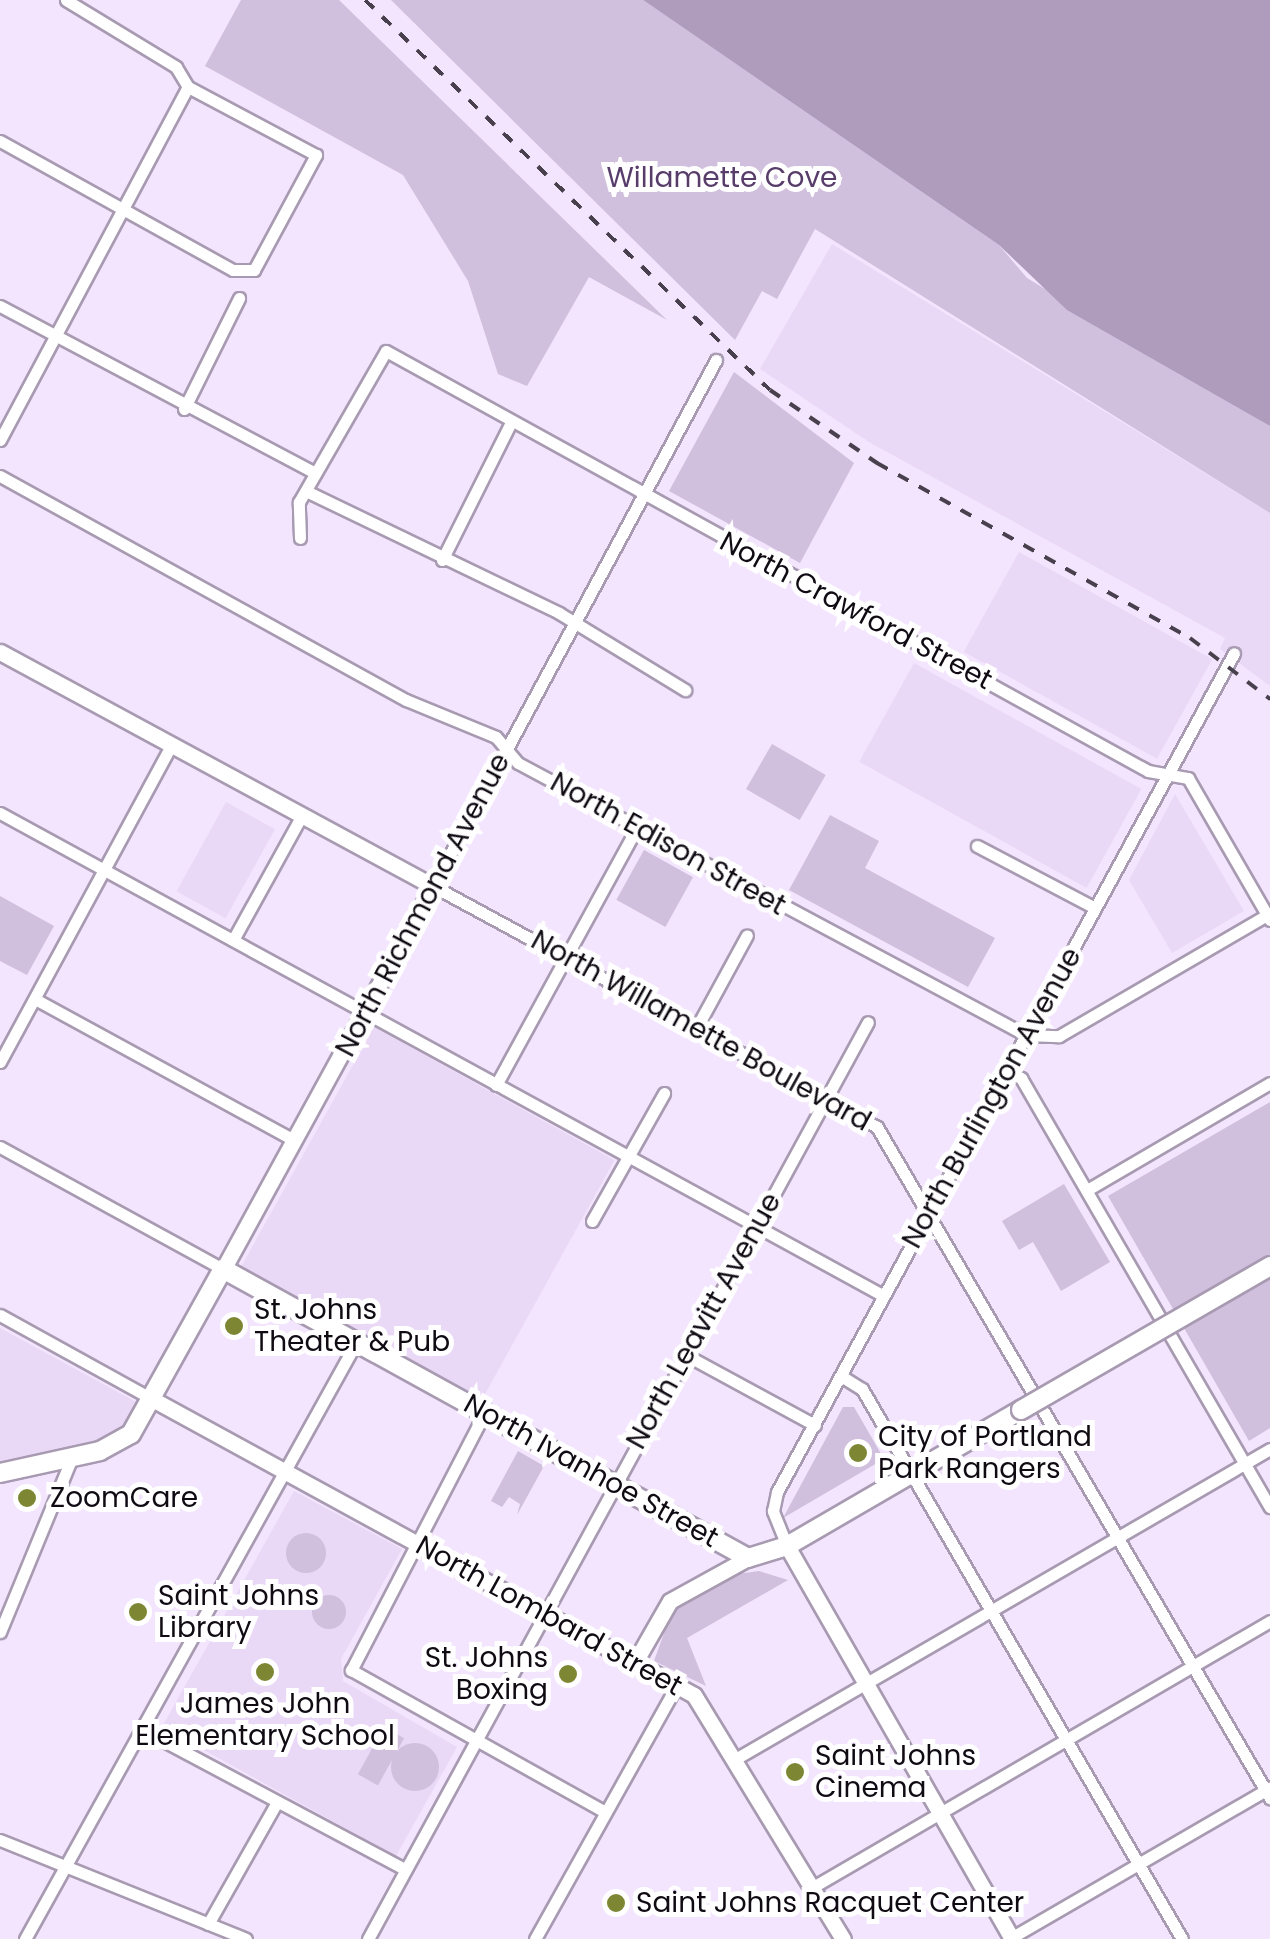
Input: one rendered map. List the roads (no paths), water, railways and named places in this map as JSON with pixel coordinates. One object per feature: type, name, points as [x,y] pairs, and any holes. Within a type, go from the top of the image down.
[{"type":"main road","name":"North Willamette Boulevard","points":[[0,652],[433,886]]},
{"type":"main road","name":"North Richmond Avenue","points":[[72,1457],[119,1444],[154,1400],[433,886]]},
{"type":"main road","name":"North Ivanhoe Street","points":[[223,1269],[748,1558],[787,1546],[1270,1266]]},
{"type":"main road","name":"North Lombard Street","points":[[154,1400],[677,1685],[708,1708],[843,1939]]},
{"type":"main road","points":[[0,1473],[72,1457]]},
{"type":"main road","points":[[787,1546],[1011,1938]]},
{"type":"main road","points":[[635,1662],[670,1600],[748,1558]]},
{"type":"street","points":[[0,141],[233,270],[254,270],[316,155],[242,108],[188,87],[176,67],[66,0]]},
{"type":"street","points":[[0,440],[188,87]]},
{"type":"street","points":[[184,409],[240,298]]},
{"type":"street","points":[[0,306],[184,409],[316,474],[306,491],[300,538]]},
{"type":"street","name":"North Crawford Street","points":[[316,474],[386,351],[509,426],[1168,774],[1188,778],[1268,917]]},
{"type":"street","name":"North Richmond Avenue","points":[[433,886],[716,360]]},
{"type":"street","points":[[442,560],[509,426]]},
{"type":"street","name":"North Edison Street","points":[[0,476],[507,750],[636,827],[1026,1035]]},
{"type":"street","points":[[306,491],[575,625],[685,690]]},
{"type":"street","name":"North Burlington Avenue","points":[[787,1546],[774,1501],[1234,653]]},
{"type":"street","points":[[0,1062],[172,746]]},
{"type":"street","points":[[0,813],[884,1296]]},
{"type":"street","points":[[233,940],[301,817]]},
{"type":"street","points":[[496,1086],[636,827]]},
{"type":"street","points":[[977,846],[1095,908]]},
{"type":"street","name":"North Willamette Boulevard","points":[[433,886],[698,1025],[877,1126],[1268,1792]]},
{"type":"street","points":[[1026,1035],[1059,1036],[1268,917]]},
{"type":"street","points":[[698,1025],[747,935]]},
{"type":"street","points":[[34,998],[295,1141]]},
{"type":"street","name":"North Leavitt Avenue","points":[[368,1939],[868,1022]]},
{"type":"street","points":[[1006,1071],[1021,1078],[1270,1507]]},
{"type":"street","points":[[1087,1190],[1270,1083]]},
{"type":"street","points":[[592,1220],[664,1093]]},
{"type":"street","name":"North Ivanhoe Street","points":[[0,1148],[223,1269]]},
{"type":"street","points":[[0,1315],[154,1400]]},
{"type":"street","points":[[25,1939],[145,1731],[357,1342]]},
{"type":"street","points":[[684,1354],[815,1424]]},
{"type":"street","points":[[841,1376],[862,1389],[1182,1939]]},
{"type":"street","points":[[485,1412],[350,1670],[473,1742],[603,1811]]},
{"type":"street","points":[[736,1758],[1270,1449]]},
{"type":"street","points":[[0,1632],[72,1457]]},
{"type":"street","points":[[812,1887],[1270,1622]]},
{"type":"street","points":[[535,1939],[603,1811],[677,1685]]},
{"type":"street","points":[[145,1731],[405,1869]]},
{"type":"street","points":[[1011,1938],[1268,1792]]},
{"type":"street","points":[[208,1924],[276,1802]]},
{"type":"street","points":[[0,1840],[238,1937]]},
{"type":"railway","points":[[365,0],[770,390],[877,463],[1190,638],[1270,699]]},
{"type":"place","name":"St. Johns Theater & Pub","points":[[234,1326]]},
{"type":"place","name":"City of Portland Park Rangers","points":[[858,1453]]},
{"type":"place","name":"ZoomCare","points":[[27,1498]]},
{"type":"place","name":"Saint Johns Library","points":[[138,1612]]},
{"type":"place","name":"James John Elementary School","points":[[265,1672]]},
{"type":"place","name":"St. Johns Boxing","points":[[568,1674]]},
{"type":"place","name":"Saint Johns Cinema","points":[[795,1772]]},
{"type":"place","name":"Saint Johns Racquet Center","points":[[616,1903]]},
{"type":"park label","name":"Willamette Cove","points":[[722,178]]}]
